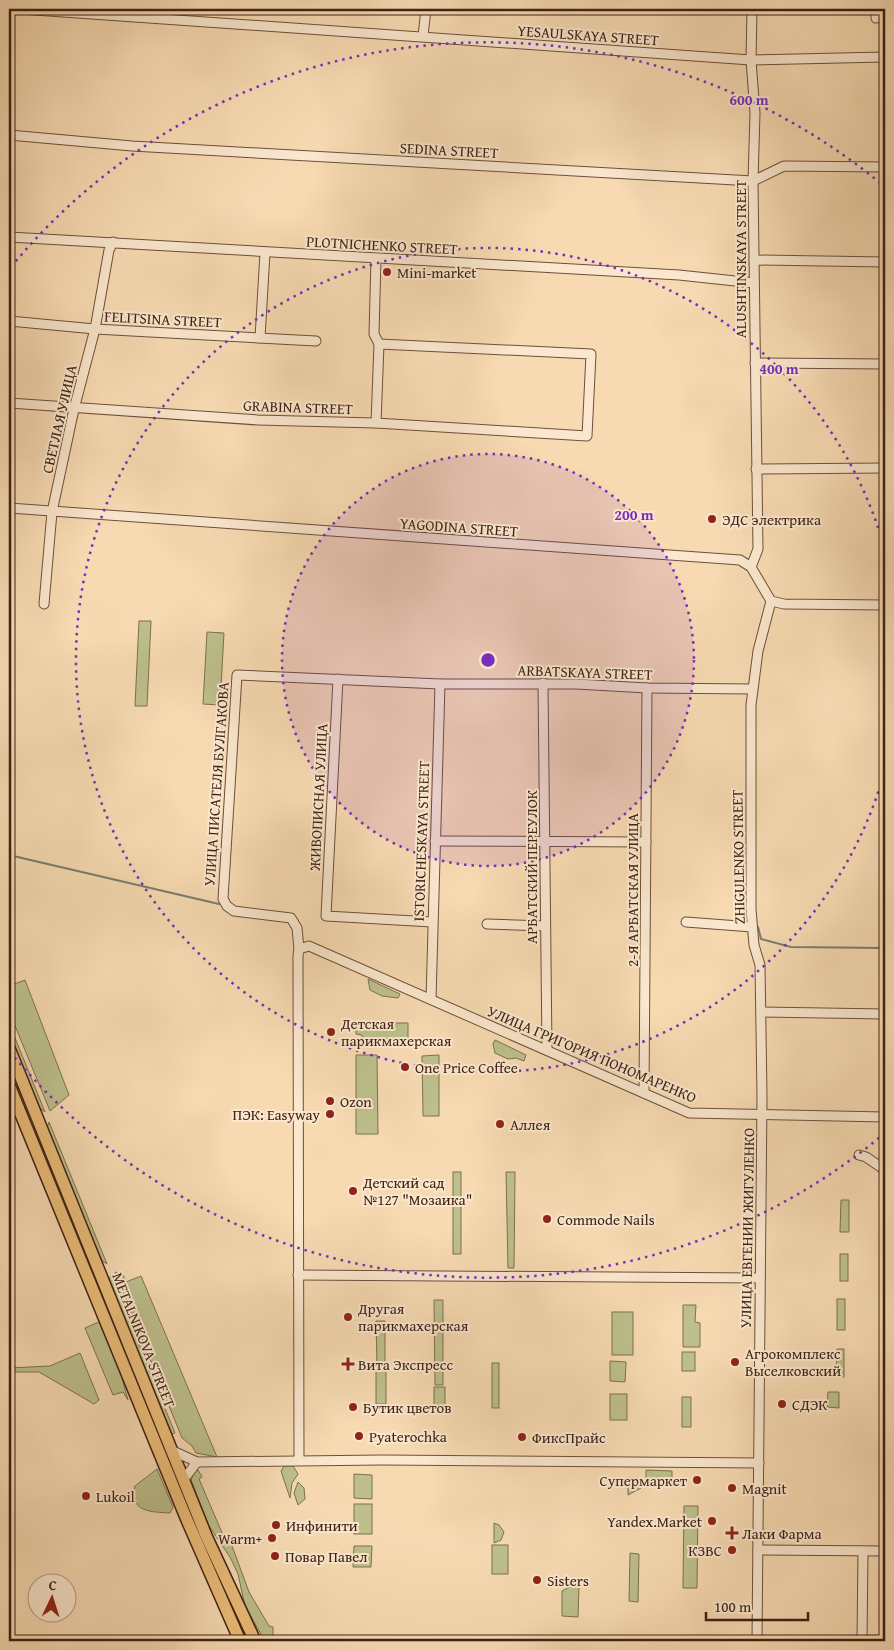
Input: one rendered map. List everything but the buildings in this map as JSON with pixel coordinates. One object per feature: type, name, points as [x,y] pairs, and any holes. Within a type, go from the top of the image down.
[{"type":"main road","name":"METALNIKOVA STREET","points":[[9,1048],[184,1479],[226,1580],[255,1641]]},
{"type":"main road","name":"METALNIKOVA STREET","points":[[9,1085],[190,1529],[240,1641]]},
{"type":"street","points":[[9,9],[15,9]]},
{"type":"street","name":"YESAULSKAYA STREET","points":[[20,9],[116,13],[751,60],[885,57]]},
{"type":"street","points":[[423,36],[426,9]]},
{"type":"street","name":"ALUSHTINSKAYA STREET","points":[[751,567],[758,549],[754,363],[753,181],[755,113],[751,60],[752,9]]},
{"type":"street","name":"SEDINA STREET","points":[[9,135],[142,146],[753,181],[784,166],[885,167]]},
{"type":"street","name":"PLOTNICHENKO STREET","points":[[9,237],[113,242],[265,254],[376,258],[679,275],[754,283]]},
{"type":"street","name":"СВЕТЛАЯ УЛИЦА","points":[[44,604],[52,512],[74,409],[94,329],[109,250],[113,242]]},
{"type":"street","points":[[260,338],[265,254]]},
{"type":"street","points":[[376,258],[374,334],[379,344],[376,423]]},
{"type":"street","points":[[754,260],[885,262]]},
{"type":"street","name":"FELITSINA STREET","points":[[9,321],[94,329],[316,341]]},
{"type":"street","name":"GRABINA STREET","points":[[9,403],[74,409],[258,420],[376,423],[587,436],[591,354],[379,344]]},
{"type":"street","points":[[754,363],[885,364]]},
{"type":"street","points":[[756,469],[885,468]]},
{"type":"street","name":"YAGODINA STREET","points":[[9,508],[740,560],[751,567]]},
{"type":"street","points":[[751,567],[771,601],[784,604],[885,605]]},
{"type":"street","name":"ZHIGULENKO STREET","points":[[762,1114],[760,966],[752,927],[751,909],[752,689],[758,651],[771,601]]},
{"type":"street","name":"ARBATSKAYA STREET","points":[[236,675],[440,684],[543,683],[648,688],[752,689]]},
{"type":"street","name":"УЛИЦА ПИСАТЕЛЯ БУЛГАКОВА","points":[[236,675],[223,899],[227,906],[234,911],[291,918],[297,928],[301,948]]},
{"type":"street","name":"ЖИВОПИСНАЯ УЛИЦА","points":[[338,679],[326,916],[432,922]]},
{"type":"street","name":"АРБАТСКИЙ ПЕРЕУЛОК","points":[[543,683],[546,1050]]},
{"type":"street","name":"ISTORICHESKAYA STREET","points":[[430,999],[440,684]]},
{"type":"street","name":"2-Я АРБАТСКАЯ УЛИЦА","points":[[644,1093],[648,688]]},
{"type":"street","points":[[435,841],[646,842]]},
{"type":"street","points":[[686,922],[752,927]]},
{"type":"street","points":[[487,924],[545,926]]},
{"type":"street","name":"УЛИЦА ГРИГОРИЯ ПОНОМАРЕНКО","points":[[301,948],[309,946],[689,1113],[885,1117]]},
{"type":"street","points":[[299,1460],[298,1275],[301,948]]},
{"type":"street","points":[[762,1012],[885,1014]]},
{"type":"street","name":"УЛИЦА ЕВГЕНИИ ЖИГУЛЕНКО","points":[[757,1641],[762,1114]]},
{"type":"street","points":[[860,1155],[885,1170]]},
{"type":"street","points":[[298,1275],[760,1278]]},
{"type":"street","points":[[173,1451],[197,1462],[299,1460],[759,1463]]},
{"type":"street","points":[[184,1479],[197,1462]]},
{"type":"street","points":[[758,1550],[885,1551]]},
{"type":"street","points":[[862,1641],[863,1551]]},
{"type":"green space","points":[[139,621],[151,621],[147,706],[135,706]]},
{"type":"green space","points":[[207,632],[224,633],[220,705],[203,704]]},
{"type":"green space","points":[[368,979],[400,994],[398,998],[382,996],[370,990]]},
{"type":"green space","points":[[25,980],[69,1095],[50,1111],[9,1011],[9,986]]},
{"type":"green space","points":[[9,1023],[45,1112],[38,1107],[9,1033]]},
{"type":"green space","points":[[356,1023],[408,1023],[408,1039],[377,1039],[377,1044],[363,1044],[362,1035],[356,1034]]},
{"type":"green space","points":[[495,1040],[526,1055],[524,1061],[516,1058],[508,1059],[495,1053],[493,1044]]},
{"type":"green space","points":[[356,1055],[377,1055],[378,1134],[356,1134]]},
{"type":"green space","points":[[439,1055],[439,1116],[423,1116],[422,1056]]},
{"type":"green space","points":[[49,1122],[107,1264],[102,1261],[47,1128]]},
{"type":"green space","points":[[453,1172],[461,1172],[461,1254],[453,1254]]},
{"type":"green space","points":[[506,1172],[515,1172],[514,1268],[508,1268]]},
{"type":"green space","points":[[841,1200],[849,1200],[849,1232],[840,1232]]},
{"type":"green space","points":[[840,1254],[848,1254],[848,1281],[840,1281]]},
{"type":"green space","points":[[115,1272],[123,1275],[126,1282],[141,1276],[217,1457],[196,1453],[192,1446],[182,1438]]},
{"type":"green space","points":[[111,1275],[175,1433],[172,1434],[109,1280]]},
{"type":"green space","points":[[837,1299],[845,1299],[845,1330],[837,1330]]},
{"type":"green space","points":[[434,1300],[443,1300],[443,1385],[435,1385]]},
{"type":"green space","points":[[683,1305],[696,1305],[695,1322],[700,1323],[700,1347],[683,1347]]},
{"type":"green space","points":[[612,1312],[633,1312],[633,1355],[612,1355]]},
{"type":"green space","points":[[101,1321],[117,1360],[128,1400],[123,1392],[113,1395],[85,1328]]},
{"type":"green space","points":[[376,1321],[385,1321],[385,1367],[377,1367]]},
{"type":"green space","points":[[837,1349],[844,1349],[844,1377],[836,1377]]},
{"type":"green space","points":[[682,1352],[695,1352],[695,1371],[682,1371]]},
{"type":"green space","points":[[80,1353],[99,1400],[94,1404],[39,1372],[9,1372],[9,1368],[50,1366]]},
{"type":"green space","points":[[610,1361],[626,1362],[625,1382],[610,1381]]},
{"type":"green space","points":[[492,1363],[499,1363],[499,1408],[492,1408]]},
{"type":"green space","points":[[376,1370],[386,1370],[386,1404],[376,1404]]},
{"type":"green space","points":[[434,1387],[445,1387],[445,1405],[434,1405]]},
{"type":"green space","points":[[828,1392],[839,1392],[839,1408],[827,1407]]},
{"type":"green space","points":[[610,1394],[627,1394],[627,1420],[610,1420]]},
{"type":"green space","points":[[682,1397],[691,1397],[691,1427],[682,1427]]},
{"type":"green space","points":[[284,1466],[293,1466],[298,1474],[292,1483],[290,1498],[281,1471]]},
{"type":"green space","points":[[157,1469],[173,1507],[170,1513],[143,1509],[135,1501],[135,1486]]},
{"type":"green space","points":[[198,1470],[202,1477],[199,1479],[223,1535],[232,1546],[249,1592],[269,1626],[273,1627],[273,1634],[269,1637],[262,1636],[245,1606],[238,1574],[230,1557],[209,1526],[191,1480],[194,1473]]},
{"type":"green space","points":[[646,1470],[672,1471],[672,1479],[646,1479]]},
{"type":"green space","points":[[354,1474],[372,1475],[372,1499],[354,1498]]},
{"type":"green space","points":[[628,1478],[641,1478],[641,1488],[628,1495]]},
{"type":"green space","points":[[298,1482],[304,1488],[305,1499],[298,1505],[294,1493]]},
{"type":"green space","points":[[354,1504],[372,1504],[372,1534],[354,1534]]},
{"type":"green space","points":[[684,1506],[698,1506],[697,1588],[683,1588]]},
{"type":"green space","points":[[494,1523],[499,1525],[504,1532],[501,1540],[494,1543]]},
{"type":"green space","points":[[492,1545],[508,1545],[508,1574],[492,1574]]},
{"type":"green space","points":[[354,1546],[372,1546],[371,1567],[353,1567]]},
{"type":"green space","points":[[630,1553],[639,1554],[638,1602],[629,1601]]},
{"type":"green space","points":[[571,1586],[579,1586],[578,1617],[562,1616],[562,1591]]},
{"type":"waterway","points":[[9,855],[219,904]]},
{"type":"waterway","points":[[758,927],[761,939],[791,947],[885,948]]},
{"type":"place","name":"Mini-market","points":[[387,272]]},
{"type":"place","name":"ЭДС электрика","points":[[712,519]]},
{"type":"place","name":"Детская парикмахерская","points":[[331,1032]]},
{"type":"place","name":"One Price Coffee","points":[[405,1067]]},
{"type":"place","name":"Ozon","points":[[330,1101]]},
{"type":"place","name":"ПЭК: Easyway","points":[[330,1114]]},
{"type":"place","name":"Аллея","points":[[500,1124]]},
{"type":"place","name":"Детский сад №127 \"Мозаика\"","points":[[353,1191]]},
{"type":"place","name":"Commode Nails","points":[[547,1219]]},
{"type":"place","name":"Другая парикмахерская","points":[[348,1317]]},
{"type":"place","name":"Агрокомплекс Выселковский","points":[[735,1362]]},
{"type":"place","name":"Вита Экспресс","points":[[348,1364]]},
{"type":"place","name":"СДЭК","points":[[782,1404]]},
{"type":"place","name":"Бутик цветов","points":[[353,1407]]},
{"type":"place","name":"Pyaterochka","points":[[359,1436]]},
{"type":"place","name":"ФиксПрайс","points":[[522,1437]]},
{"type":"place","name":"Супермаркет","points":[[697,1480]]},
{"type":"place","name":"Magnit","points":[[732,1488]]},
{"type":"place","name":"Lukoil","points":[[86,1496]]},
{"type":"place","name":"Yandex.Market","points":[[712,1521]]},
{"type":"place","name":"Инфинити","points":[[276,1525]]},
{"type":"place","name":"Лаки Фарма","points":[[732,1533]]},
{"type":"place","name":"Warm+","points":[[272,1538]]},
{"type":"place","name":"КЗВС","points":[[732,1550]]},
{"type":"place","name":"Повар Павел","points":[[275,1556]]},
{"type":"place","name":"Sisters","points":[[537,1580]]}]
